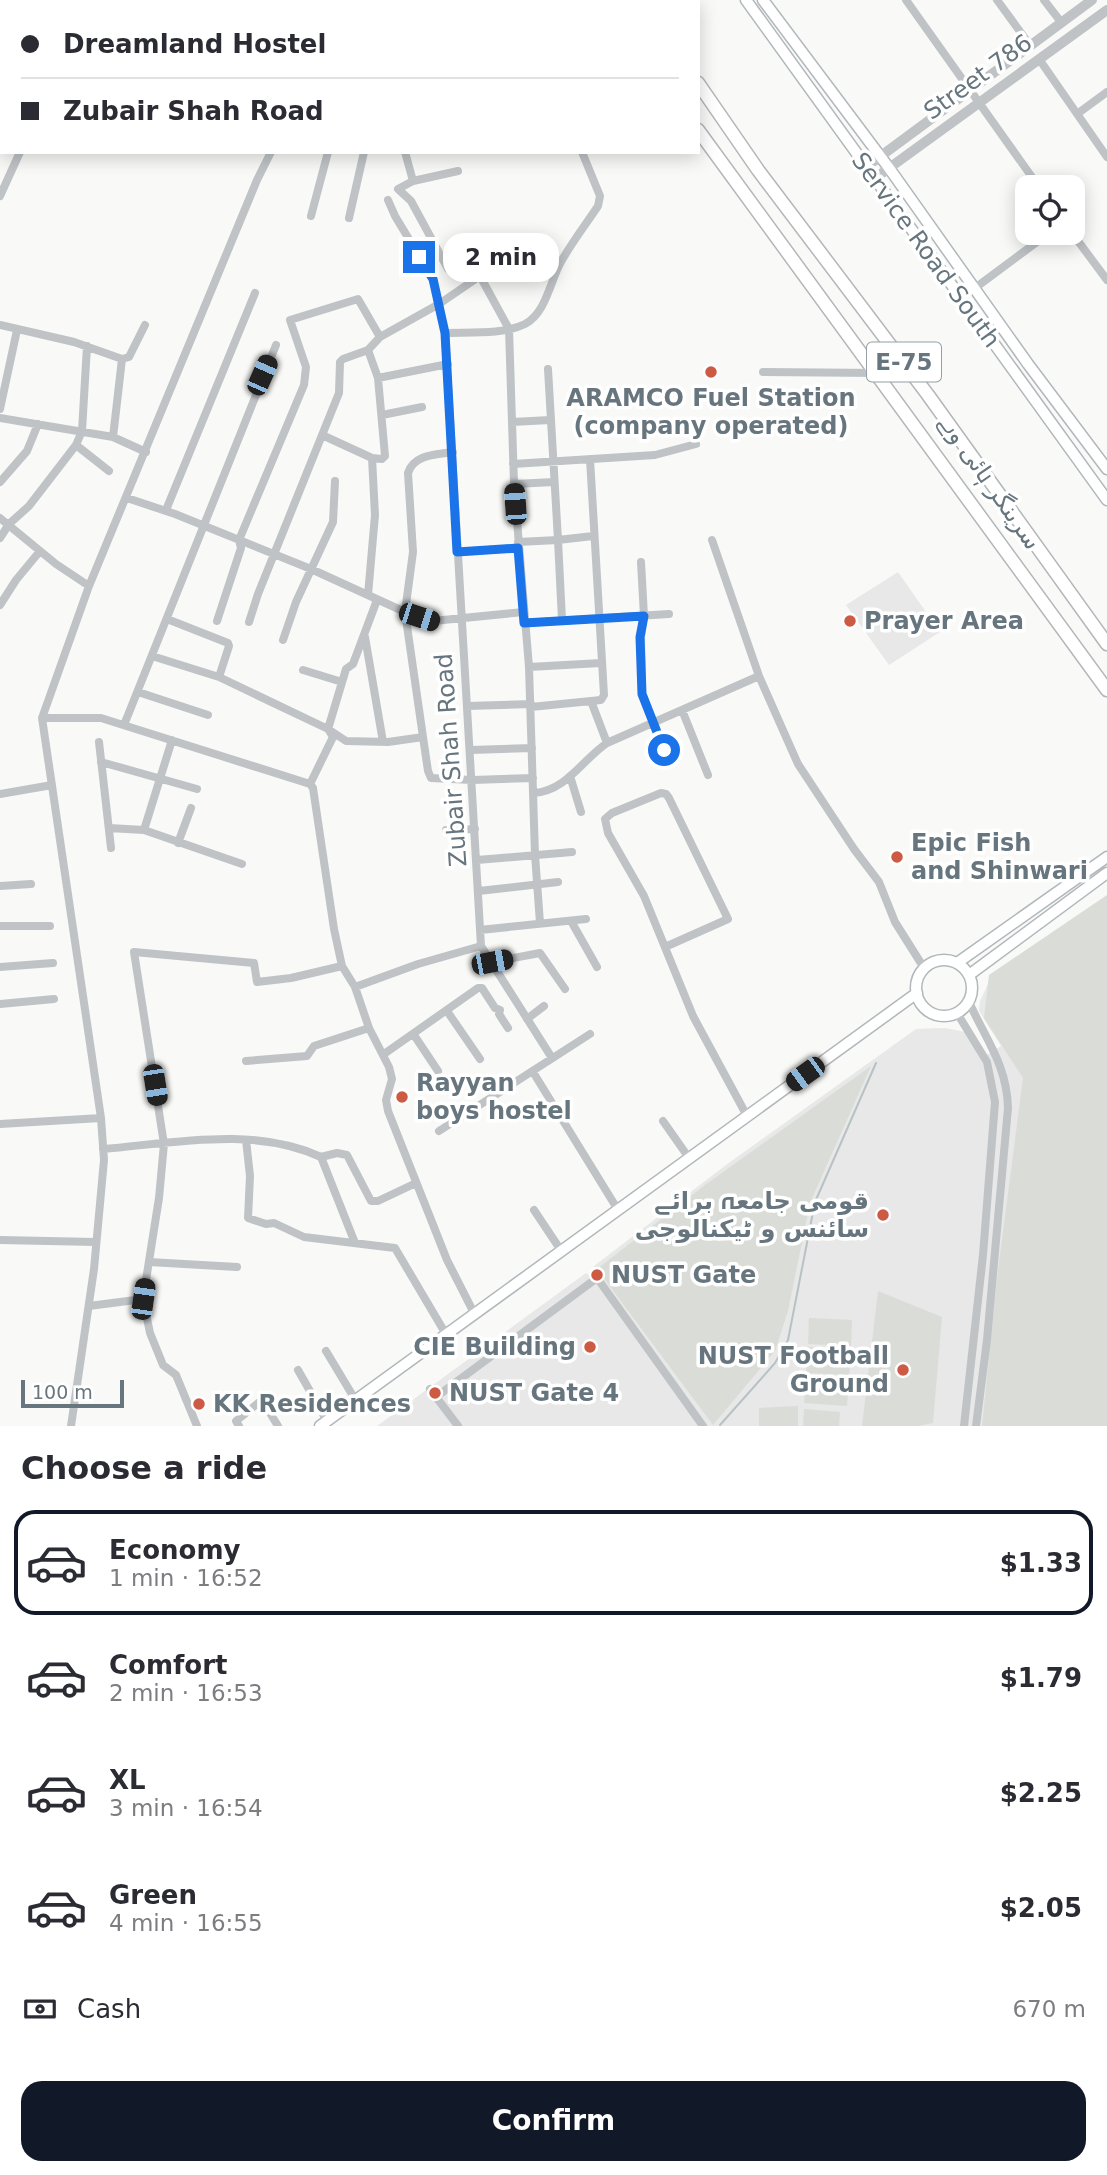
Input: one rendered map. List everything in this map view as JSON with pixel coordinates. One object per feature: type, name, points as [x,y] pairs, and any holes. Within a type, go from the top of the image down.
[{"type":"highway","name":"سرینگر ہائی وے","points":[[700,86],[758,170],[928,395],[1107,644]]},
{"type":"highway","name":"سرینگر ہائی وے","points":[[700,133],[1107,690]]},
{"type":"main road","name":"Service Road South","points":[[746,0],[1107,500]]},
{"type":"main road","points":[[763,0],[889,168],[1107,469]]},
{"type":"main road","points":[[957,963],[1107,857]]},
{"type":"main road","points":[[969,975],[1107,873]]},
{"type":"main road","points":[[940,960],[957,963],[969,975],[972,993],[969,1002],[957,1013],[944,1016],[931,1013],[920,1002],[917,993],[917,984],[924,968],[940,960]]},
{"type":"main road","points":[[323,1423],[447,1336],[917,993]]},
{"type":"street","points":[[906,0],[1030,175]]},
{"type":"street","points":[[997,0],[1030,45]]},
{"type":"street","points":[[1044,0],[1061,22]]},
{"type":"street","name":"Street 786","points":[[866,167],[1091,0]]},
{"type":"street","name":"Street 786","points":[[874,178],[1107,10]]},
{"type":"street","points":[[1039,59],[1107,157]]},
{"type":"street","points":[[1077,114],[1107,92]]},
{"type":"street","points":[[0,196],[19,154]]},
{"type":"street","points":[[71,1426],[89,1306],[103,1149],[101,1118],[42,718],[89,586],[270,154]]},
{"type":"street","points":[[312,216],[328,154]]},
{"type":"street","points":[[349,218],[364,154]]},
{"type":"street","points":[[406,154],[413,181]]},
{"type":"street","points":[[445,333],[509,329],[534,317],[561,262],[598,206],[600,196],[583,154]]},
{"type":"street","points":[[448,269],[411,201],[398,189],[413,181],[458,172]]},
{"type":"street","name":"Zubair Shah Road","points":[[388,200],[433,279],[445,333],[480,891],[481,946]]},
{"type":"street","points":[[975,288],[1033,245]]},
{"type":"street","points":[[1082,245],[1106,275]]},
{"type":"street","points":[[249,622],[339,393],[341,362],[369,350],[380,337],[439,304],[480,275],[509,329],[514,484],[529,667],[540,923]]},
{"type":"street","points":[[166,510],[255,293]]},
{"type":"street","points":[[216,621],[241,548],[239,540],[304,385],[306,367],[290,320],[359,299],[380,337]]},
{"type":"street","points":[[0,325],[88,346],[122,359],[129,357],[145,325]]},
{"type":"street","points":[[0,409],[17,330]]},
{"type":"street","points":[[124,725],[276,345]]},
{"type":"street","points":[[0,538],[9,524],[29,506],[76,445],[82,431],[88,346]]},
{"type":"street","points":[[322,435],[372,458],[382,459],[385,456],[378,378],[369,350]]},
{"type":"street","points":[[113,437],[122,359]]},
{"type":"street","points":[[378,378],[448,363]]},
{"type":"street","points":[[548,369],[562,620]]},
{"type":"street","points":[[762,372],[878,373]]},
{"type":"street","points":[[382,415],[422,407]]},
{"type":"street","points":[[0,418],[113,437],[146,452]]},
{"type":"street","points":[[512,422],[550,420]]},
{"type":"street","points":[[0,482],[27,451],[38,424]]},
{"type":"street","points":[[513,464],[655,455],[696,444]]},
{"type":"street","points":[[76,445],[109,471]]},
{"type":"street","points":[[453,452],[422,458],[410,465],[408,473],[413,552],[405,612],[428,771],[431,778],[533,778]]},
{"type":"street","points":[[310,784],[333,737],[328,729],[346,669],[353,664],[365,634],[373,598],[375,515],[372,458]]},
{"type":"street","points":[[467,706],[531,706],[591,701],[601,699],[604,695],[590,459]]},
{"type":"street","points":[[283,640],[333,522],[335,481]]},
{"type":"street","points":[[514,484],[554,482]]},
{"type":"street","points":[[127,498],[166,510],[311,569],[405,612],[433,621],[524,612]]},
{"type":"street","points":[[0,518],[89,586]]},
{"type":"street","points":[[457,552],[593,536]]},
{"type":"street","points":[[712,540],[759,677],[798,764],[879,882],[895,922],[924,968]]},
{"type":"street","points":[[0,605],[40,551]]},
{"type":"street","points":[[641,562],[644,616],[640,637],[642,694],[664,750]]},
{"type":"street","points":[[524,623],[669,614]]},
{"type":"street","points":[[167,619],[228,643],[219,677]]},
{"type":"street","points":[[365,634],[383,742]]},
{"type":"street","points":[[152,656],[219,677],[328,729],[346,741],[383,742],[423,737]]},
{"type":"street","points":[[529,667],[601,663]]},
{"type":"street","points":[[303,670],[342,682]]},
{"type":"street","points":[[534,793],[561,785],[594,752],[607,743],[759,677]]},
{"type":"street","points":[[138,692],[208,715]]},
{"type":"street","points":[[591,701],[607,743]]},
{"type":"street","points":[[682,710],[708,775]]},
{"type":"street","points":[[42,718],[101,718],[310,784],[313,788],[342,966],[355,987],[369,1028],[384,1054],[392,1079],[386,1100],[388,1111],[447,1260],[475,1315]]},
{"type":"street","points":[[144,830],[172,740]]},
{"type":"street","points":[[99,742],[111,848]]},
{"type":"street","points":[[471,750],[532,748]]},
{"type":"street","points":[[101,762],[197,789]]},
{"type":"street","points":[[570,776],[581,812]]},
{"type":"street","points":[[0,794],[52,785]]},
{"type":"street","points":[[665,947],[728,919],[669,798],[661,793],[612,813],[605,819],[608,833],[644,896],[693,1016],[747,1116]]},
{"type":"street","points":[[178,843],[191,808]]},
{"type":"street","points":[[109,828],[144,830],[243,864]]},
{"type":"street","points":[[446,830],[475,829]]},
{"type":"street","points":[[477,860],[572,852]]},
{"type":"street","points":[[480,891],[558,882]]},
{"type":"street","points":[[0,887],[31,884]]},
{"type":"street","points":[[480,930],[586,919]]},
{"type":"street","points":[[572,921],[597,967]]},
{"type":"street","points":[[0,926],[50,926]]},
{"type":"street","points":[[355,987],[418,964],[481,946],[552,1058]]},
{"type":"street","points":[[197,1426],[176,1375],[163,1365],[150,1333],[143,1299],[159,1198],[164,1144],[134,952],[254,963],[257,982],[291,978],[342,966]]},
{"type":"street","points":[[492,962],[540,953],[565,989]]},
{"type":"street","points":[[0,967],[53,963]]},
{"type":"street","points":[[384,1054],[478,989],[482,988],[495,1008],[500,1010]]},
{"type":"street","points":[[0,1004],[54,999]]},
{"type":"street","points":[[500,1010],[516,1002]]},
{"type":"street","points":[[969,1002],[1001,1064],[1008,1092],[1004,1170],[976,1426]]},
{"type":"street","points":[[527,1019],[544,1006]]},
{"type":"street","points":[[500,1010],[499,1014],[508,1028]]},
{"type":"street","points":[[447,1011],[480,1059]]},
{"type":"street","points":[[957,1013],[987,1062],[994,1088],[995,1119],[964,1426]]},
{"type":"street","points":[[246,1061],[307,1056],[314,1046],[369,1028]]},
{"type":"street","points":[[439,1131],[590,1034]]},
{"type":"street","points":[[414,1035],[438,1071]]},
{"type":"street","points":[[533,1072],[618,1210]]},
{"type":"street","points":[[3,1125],[101,1118]]},
{"type":"street","points":[[663,1121],[689,1158]]},
{"type":"street","points":[[103,1149],[246,1140],[303,1149],[321,1157],[337,1153],[347,1155],[371,1201],[378,1201],[416,1184]]},
{"type":"street","points":[[246,1140],[250,1176],[248,1218],[266,1224],[274,1223],[304,1237],[395,1248],[447,1336]]},
{"type":"street","points":[[321,1157],[355,1243]]},
{"type":"street","points":[[534,1210],[562,1252]]},
{"type":"street","points":[[0,1240],[96,1242]]},
{"type":"street","points":[[983,1255],[995,1256]]},
{"type":"street","points":[[149,1262],[237,1267]]},
{"type":"street","points":[[436,1397],[596,1276],[703,1426]]},
{"type":"street","points":[[89,1306],[143,1299]]},
{"type":"street","points":[[326,1351],[356,1401]]},
{"type":"street","points":[[298,1370],[323,1423]]},
{"type":"street","points":[[430,1389],[458,1426]]},
{"type":"street","points":[[239,1426],[236,1421],[262,1400],[278,1426]]},
{"type":"shaded area","points":[[898,572],[940,632],[889,665],[846,605]]},
{"type":"shaded area","points":[[1107,895],[1107,1426],[982,1426],[997,1278],[1023,1078],[984,1018],[989,975]]},
{"type":"shaded area","name":"قومی جامعہ برائے سائنس و ٹیکنالوجی","points":[[1027,954],[1107,1426],[377,1426],[586,1273],[589,1275],[594,1272],[594,1266],[726,1165],[916,1029],[945,1028],[965,1032],[982,1058],[1001,1046],[979,1011],[980,1001],[988,984]]},
{"type":"shaded area","points":[[871,1066],[810,1203],[788,1311],[775,1351],[713,1425],[597,1269],[705,1185]]},
{"type":"shaded area","name":"NUST Football Ground","points":[[878,1291],[942,1317],[933,1423],[918,1426],[862,1426]]},
{"type":"shaded area","points":[[809,1318],[852,1320],[851,1346],[808,1344]]},
{"type":"shaded area","points":[[808,1347],[851,1350],[849,1375],[806,1373]]},
{"type":"shaded area","points":[[806,1377],[849,1380],[847,1406],[804,1403]]},
{"type":"shaded area","points":[[798,1406],[798,1426],[759,1426],[759,1408]]},
{"type":"shaded area","points":[[804,1409],[840,1412],[839,1426],[803,1426]]},
{"type":"waterway","points":[[720,1425],[775,1363],[788,1340],[815,1202],[876,1063]]},
{"type":"place","name":"ARAMCO Fuel Station (company operated)","points":[[711,372]]},
{"type":"place","name":"Prayer Area","points":[[850,621]]},
{"type":"place","name":"Epic Fish and Shinwari","points":[[897,857]]},
{"type":"place","name":"Rayyan boys hostel","points":[[402,1097]]},
{"type":"place","name":"قومی جامعہ برائے سائنس و ٹیکنالوجی","points":[[883,1215]]},
{"type":"place","name":"NUST Gate","points":[[597,1275]]},
{"type":"place","name":"CIE Building","points":[[590,1347]]},
{"type":"place","name":"NUST Football Ground","points":[[903,1370]]},
{"type":"place","name":"NUST Gate 4","points":[[435,1393]]},
{"type":"place","name":"KK Residences","points":[[199,1404]]},
{"type":"route","points":[[419,257],[433,279],[445,333],[457,552],[518,548],[524,623],[644,616],[640,637],[642,694],[664,750]]}]
